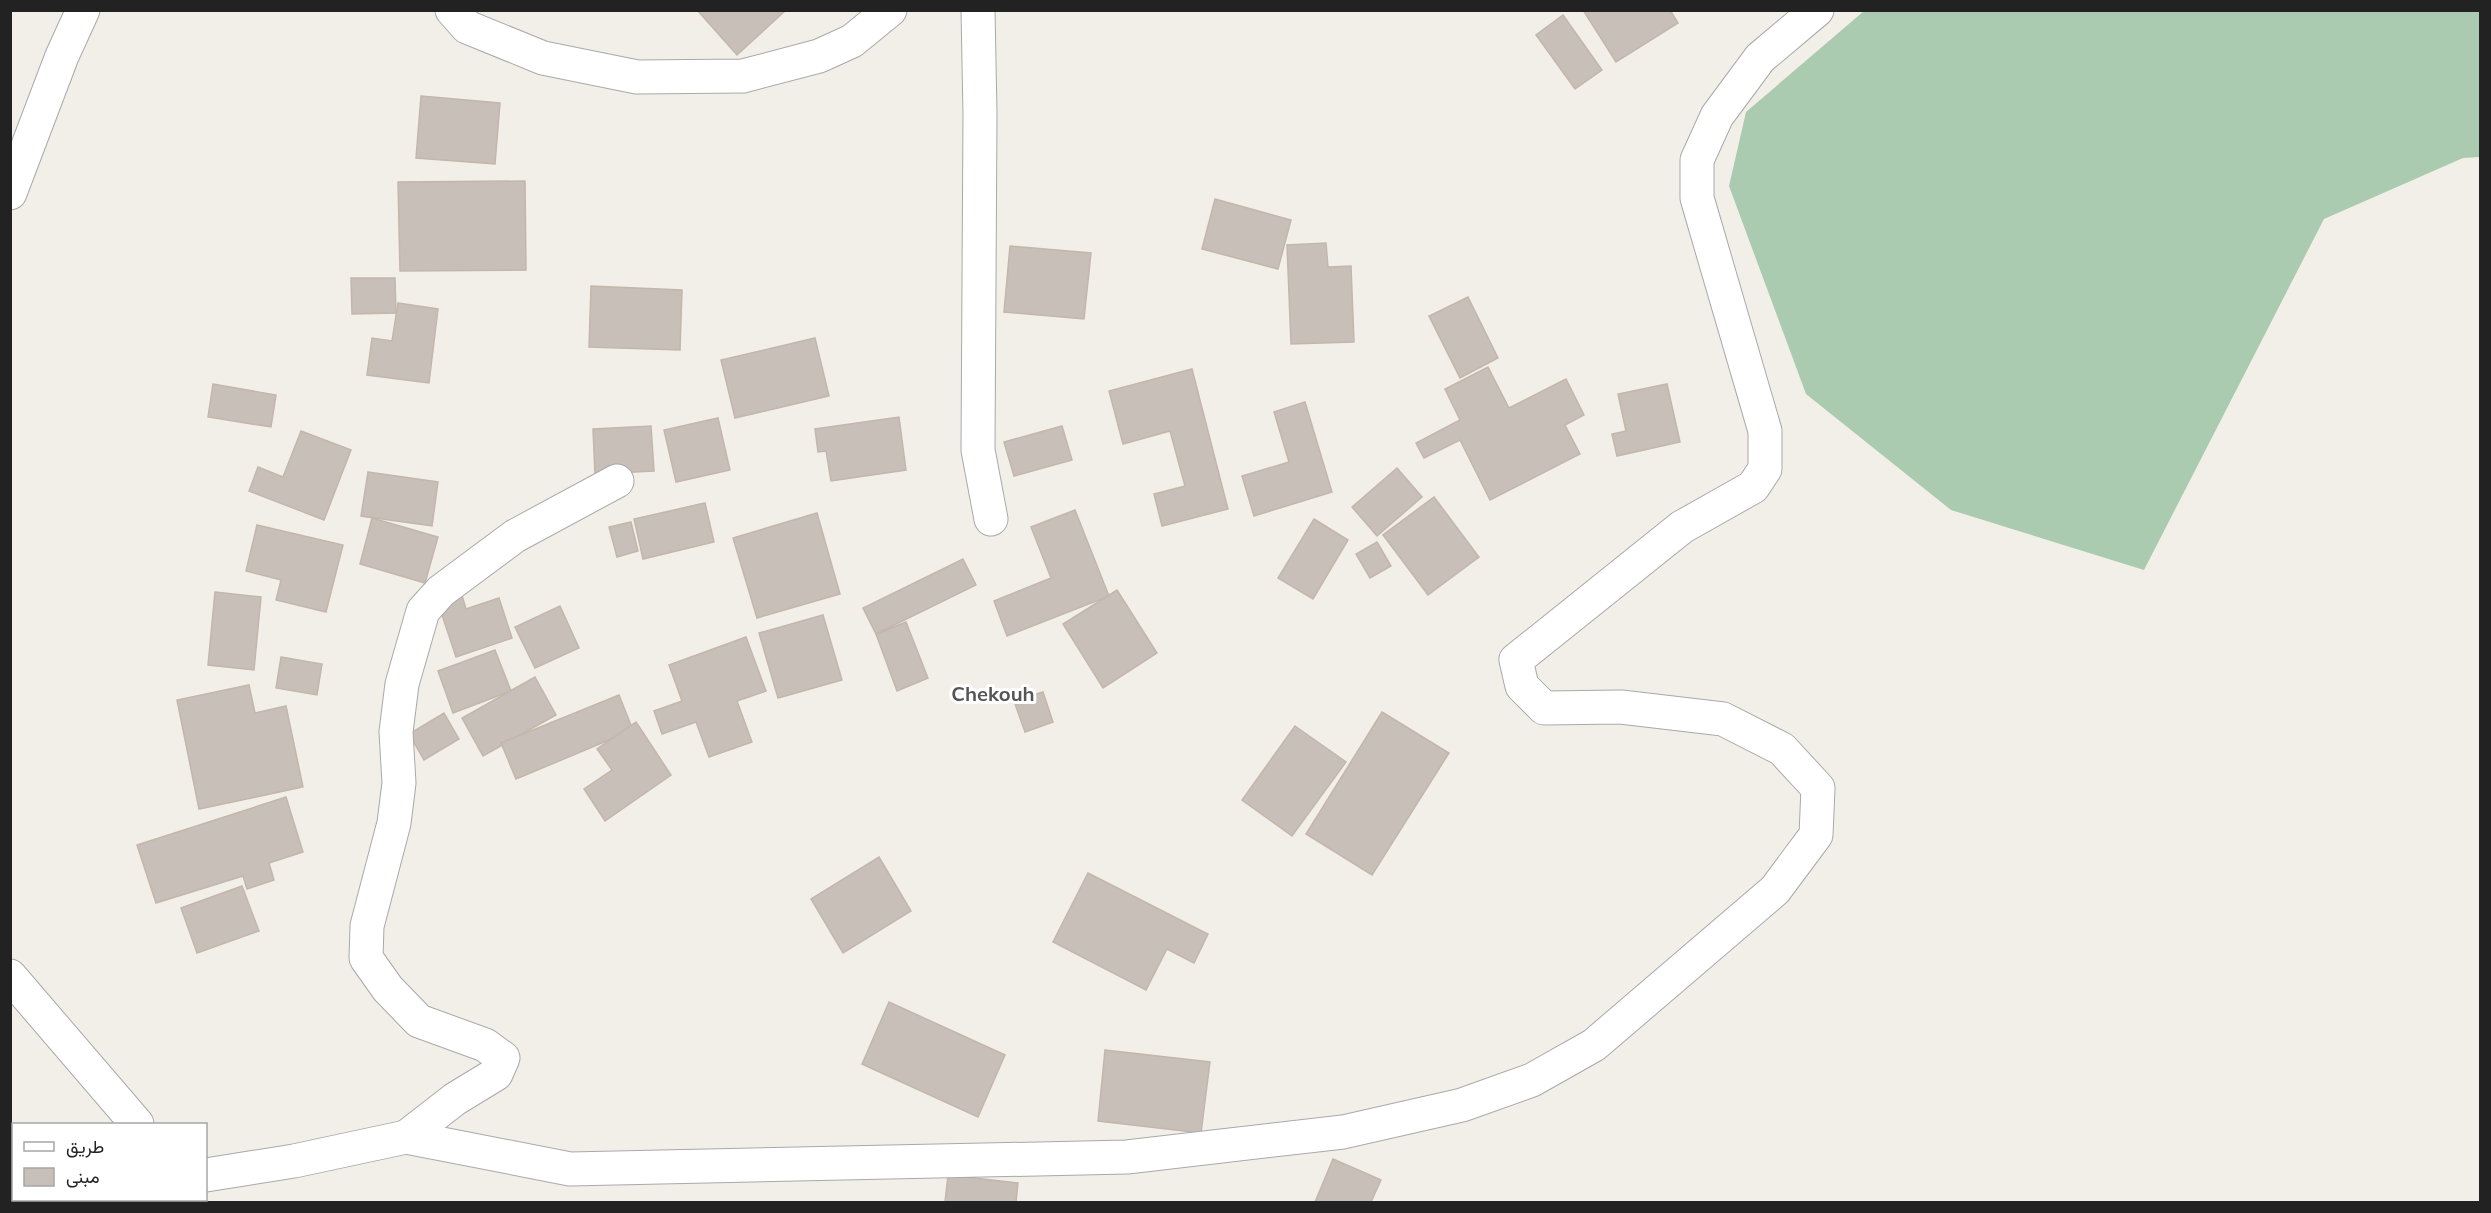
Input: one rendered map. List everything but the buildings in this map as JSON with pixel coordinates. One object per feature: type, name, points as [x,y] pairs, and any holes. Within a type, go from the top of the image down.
[{"type":"street","points":[[10,194],[62,56],[83,10]]},
{"type":"street","points":[[452,10],[467,27],[543,58],[638,77],[649,77],[743,76],[819,56],[852,41],[890,10]]},
{"type":"street","points":[[978,10],[980,114],[978,450],[990,519]]},
{"type":"street","points":[[207,1175],[294,1161],[406,1137],[570,1169],[1127,1157],[1343,1132],[1462,1105],[1532,1080],[1594,1045],[1774,890],[1816,835],[1818,788],[1782,749],[1723,719],[1621,707],[1544,708],[1522,686],[1516,660],[1682,527],[1753,488],[1765,469],[1766,431],[1697,198],[1697,160],[1717,116],[1760,58],[1817,10]]},
{"type":"street","points":[[406,1137],[455,1099],[496,1074],[502,1058],[485,1044],[419,1021],[388,990],[366,958],[367,926],[394,823],[399,783],[396,732],[402,684],[415,633],[423,611],[441,591],[515,536],[617,481]]},
{"type":"street","points":[[10,976],[135,1123]]},
{"type":"green space","points":[[1864,11],[2480,11],[2480,157],[2463,158],[2324,219],[2144,570],[1951,510],[1806,394],[1729,186],[1746,112]]},
{"type":"district","name":"Chekouh","points":[[993,693]]}]
